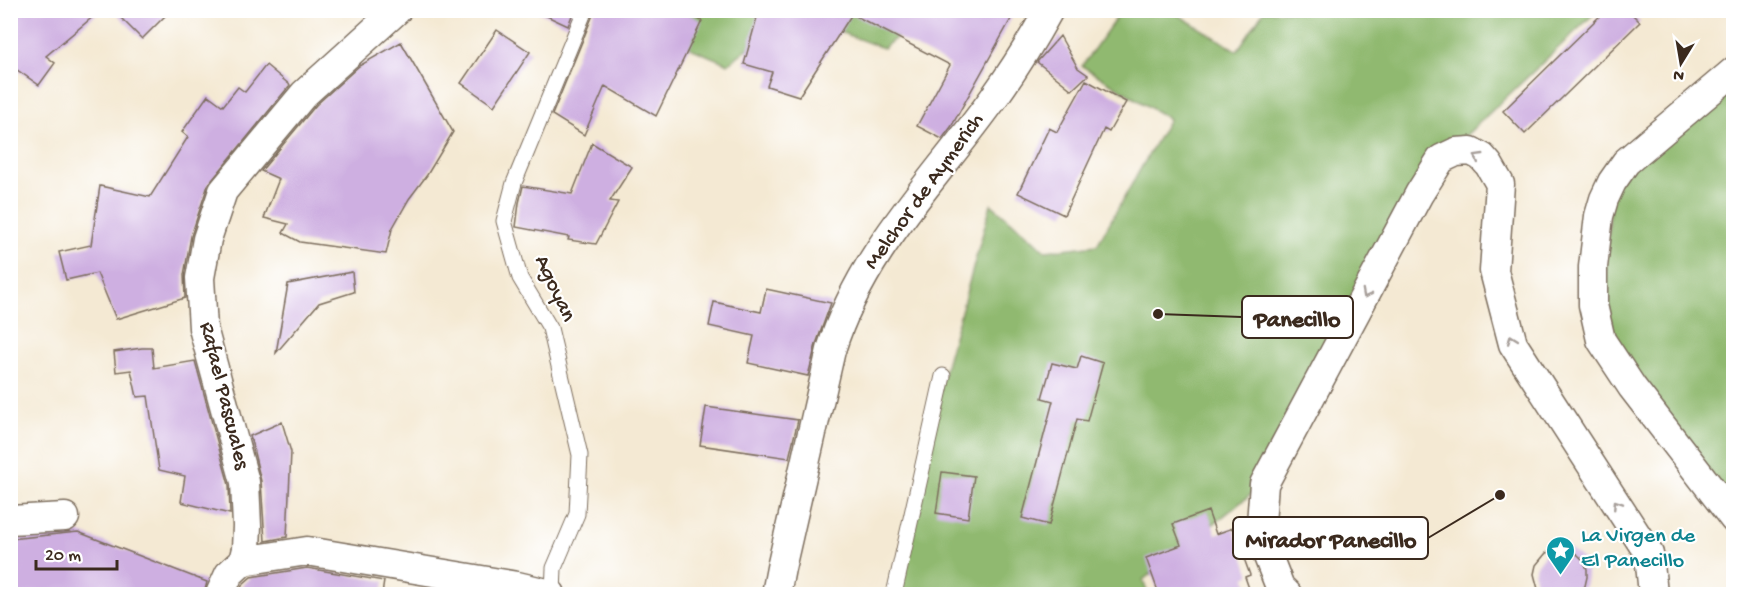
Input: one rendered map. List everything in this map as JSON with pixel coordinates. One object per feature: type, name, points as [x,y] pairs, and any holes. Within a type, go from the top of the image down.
[{"type":"street","name":"Rafael Pascuales","points":[[243,561],[248,526],[245,482],[202,328],[200,278],[207,239],[223,191],[304,94],[397,10]]},
{"type":"street","name":"Melchor de Aymerich","points":[[776,594],[831,350],[853,296],[892,229],[993,99],[1035,35],[1048,10]]},
{"type":"street","points":[[1734,71],[1626,162],[1612,182],[1604,199],[1599,216],[1593,267],[1593,305],[1601,340],[1632,387],[1734,519]]},
{"type":"street","points":[[1287,594],[1280,587],[1260,536],[1264,484],[1419,194],[1441,159],[1456,152],[1472,151],[1490,165],[1500,184],[1494,271],[1513,344],[1649,554],[1653,594]]},
{"type":"street","points":[[10,520],[65,518]]},
{"type":"street","points":[[220,594],[229,574],[243,561],[307,551],[517,586],[552,594]]},
{"type":"lane","name":"Agoyan","points":[[552,594],[554,568],[577,514],[580,455],[550,328],[520,278],[504,220],[514,183],[585,10]]},
{"type":"lane","points":[[894,594],[944,376]]},
{"type":"green space","points":[[655,11],[939,11],[928,14],[883,48],[791,14],[728,64],[645,29]]},
{"type":"green space","points":[[1121,11],[1172,11],[1237,51],[1264,11],[1597,11],[1441,159],[1264,484],[1143,580],[1148,594],[899,594],[943,376],[991,204],[1046,251],[1097,245],[1169,119],[1082,66]]},
{"type":"green space","points":[[1733,71],[1733,519],[1601,340],[1612,182]]},
{"type":"building","points":[[10,10],[101,10],[46,56],[55,63],[39,85],[10,65]]},
{"type":"building","points":[[113,10],[171,10],[142,39]]},
{"type":"building","points":[[534,10],[574,10],[568,26]]},
{"type":"building","points":[[595,10],[681,10],[702,21],[656,116],[605,86],[584,135],[552,115]]},
{"type":"building","points":[[759,10],[902,10],[916,17],[920,10],[1016,10],[951,127],[942,139],[917,126],[950,65],[852,14],[799,96],[767,86],[772,72],[744,64]]},
{"type":"building","points":[[1606,10],[1628,10],[1640,22],[1525,134],[1503,111]]},
{"type":"building","points":[[497,30],[530,52],[494,106],[461,83]]},
{"type":"building","points":[[1060,36],[1078,68],[1088,75],[1072,90],[1037,62]]},
{"type":"building","points":[[401,42],[453,132],[392,229],[386,254],[300,242],[283,233],[288,224],[264,218],[279,179],[261,171],[316,105],[359,66]]},
{"type":"building","points":[[266,65],[290,85],[208,185],[191,236],[184,275],[185,298],[116,319],[97,273],[66,280],[59,252],[91,245],[100,186],[150,197],[188,137],[182,132],[208,95],[223,106],[238,87],[245,92]]},
{"type":"building","points":[[1086,80],[1126,102],[1109,132],[1104,129],[1064,215],[1018,193],[1049,128],[1057,132]]},
{"type":"building","points":[[592,143],[632,167],[610,201],[618,202],[596,244],[568,240],[569,237],[516,227],[523,186],[572,194]]},
{"type":"building","points":[[352,272],[354,292],[319,303],[276,353],[288,284]]},
{"type":"building","points":[[766,289],[831,303],[816,344],[808,376],[748,363],[754,336],[709,326],[714,302],[761,312]]},
{"type":"building","points":[[152,348],[154,368],[195,361],[229,485],[230,514],[181,502],[185,476],[159,470],[148,396],[137,397],[131,370],[116,372],[114,352]]},
{"type":"building","points":[[1081,356],[1103,363],[1087,421],[1077,419],[1049,525],[1022,518],[1053,401],[1042,398],[1052,363],[1077,369]]},
{"type":"building","points":[[706,407],[798,420],[789,458],[700,445]]},
{"type":"building","points":[[282,422],[291,452],[287,537],[265,541],[261,481],[250,436]]},
{"type":"building","points":[[942,472],[974,476],[968,518],[936,513]]},
{"type":"building","points":[[1208,511],[1216,534],[1233,528],[1250,575],[1245,577],[1251,594],[1159,594],[1146,558],[1181,545],[1173,524]]},
{"type":"building","points":[[78,532],[207,582],[204,594],[10,594],[10,539]]},
{"type":"building","points":[[1560,548],[1578,555],[1587,569],[1585,586],[1578,594],[1543,594],[1538,589],[1534,574],[1536,565],[1546,553]]},
{"type":"building","points":[[307,568],[384,581],[382,594],[238,594],[243,584],[251,577]]},
{"type":"place","name":"Panecillo","points":[[1158,314]]},
{"type":"place","name":"Mirador Panecillo","points":[[1500,495]]},
{"type":"place","name":"La Virgen de El Panecillo","points":[[1560,576]]}]
